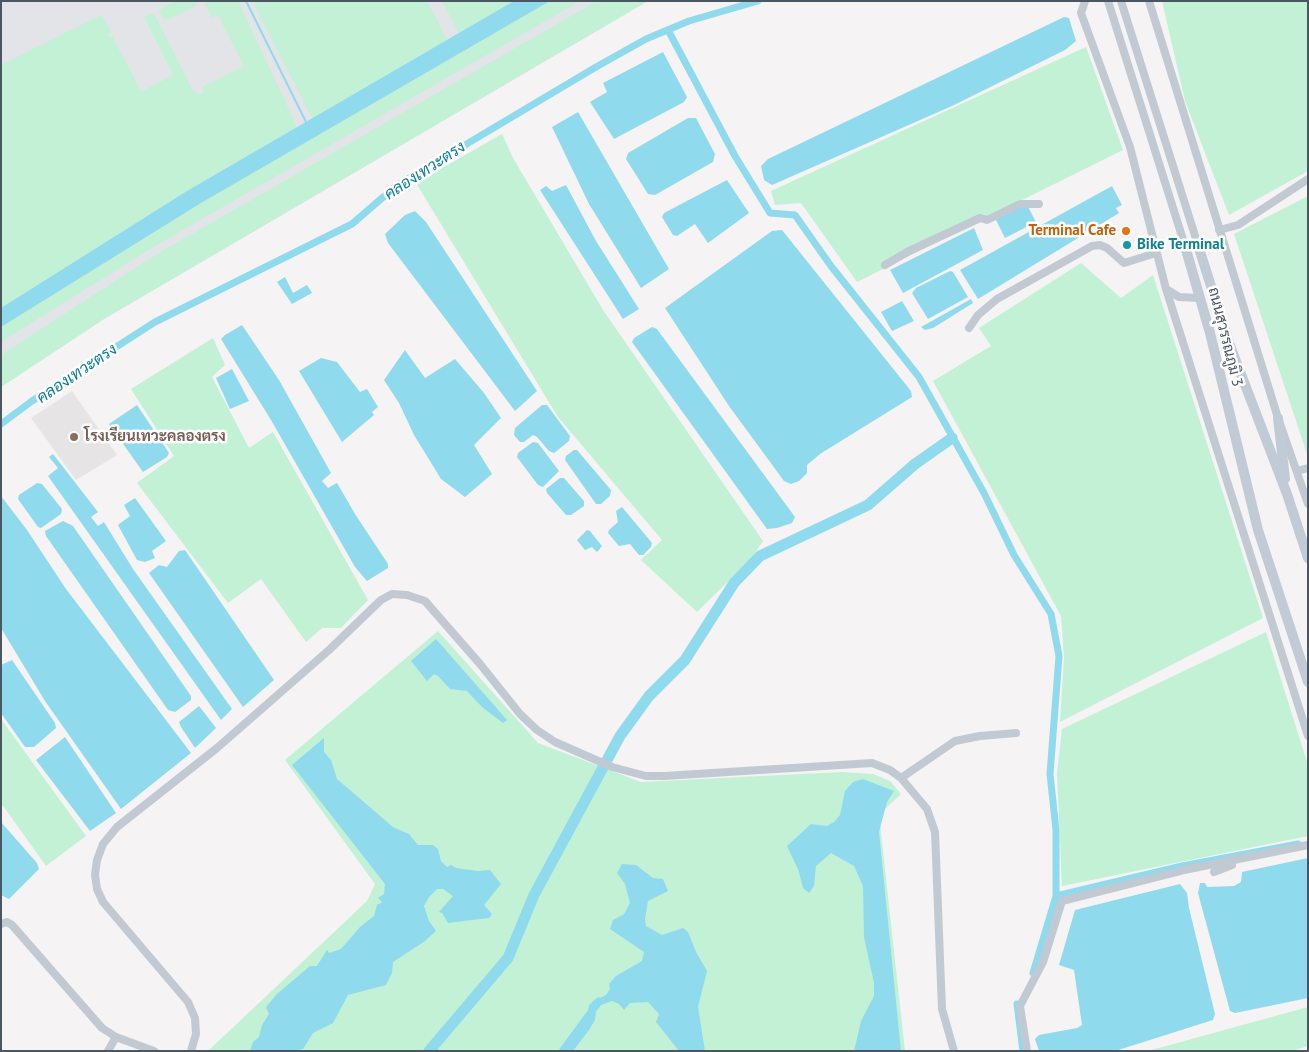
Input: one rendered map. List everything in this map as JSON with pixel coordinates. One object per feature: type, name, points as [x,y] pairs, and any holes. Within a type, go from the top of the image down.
[{"type":"main road","name":"ถนนสุวรรณภูมิ 3","points":[[1197,242],[1229,343],[1308,558]]},
{"type":"main road","name":"ถนนสุวรรณภูมิ 3","points":[[1185,246],[1200,298],[1252,506],[1308,682]]},
{"type":"main road","points":[[1278,418],[1286,494]]},
{"type":"street","points":[[1085,1],[1081,13],[1121,120],[1166,290],[1308,736]]},
{"type":"street","name":"ถนนสุวรรณภูมิ 3","points":[[1108,1],[1185,246]]},
{"type":"street","name":"ถนนสุวรรณภูมิ 3","points":[[1121,1],[1197,242]]},
{"type":"street","points":[[1149,1],[1278,418],[1308,504]]},
{"type":"street","points":[[1220,230],[1238,224],[1308,179]]},
{"type":"street","points":[[885,266],[909,251],[980,218],[987,220],[1020,204],[1039,204]]},
{"type":"street","points":[[969,328],[978,315],[998,299],[1092,246],[1100,245],[1107,248],[1124,263],[1156,253]]},
{"type":"street","points":[[1166,290],[1179,297],[1200,298]]},
{"type":"street","points":[[1297,471],[1308,468]]},
{"type":"street","points":[[191,1051],[196,1034],[195,1018],[188,1002],[103,902],[95,875],[97,860],[103,844],[117,827],[217,748],[316,662],[381,600],[392,594],[407,595],[425,601],[480,664],[520,714],[555,742],[612,767],[646,776],[664,776],[872,763],[890,770],[901,778],[926,809],[935,832],[942,1009],[954,1051]]},
{"type":"street","points":[[901,778],[955,741],[980,736],[1016,733]]},
{"type":"street","points":[[1027,1051],[1020,1006],[1043,962],[1062,901],[1184,870],[1308,846]]},
{"type":"street","points":[[1214,872],[1226,866],[1308,850]]},
{"type":"street","points":[[1,924],[7,922],[12,925],[102,1028],[116,1037],[154,1051]]},
{"type":"street","points":[[108,1051],[116,1037]]},
{"type":"shaded area","points":[[1,1],[648,1],[104,319],[1,387]]},
{"type":"shaded area","name":"โรงเรียนเทวะคลองตรง","points":[[72,391],[117,455],[76,480],[31,418]]},
{"type":"green space","points":[[175,1],[197,2],[194,7],[169,19],[164,19],[158,10]]},
{"type":"green space","points":[[204,1],[238,1],[297,127],[187,191],[1,308],[1,65],[99,16],[103,17],[111,33],[108,34],[109,37],[112,36],[141,92],[173,75],[144,17],[153,12],[193,91],[195,90],[198,95],[204,92],[202,87],[244,66],[218,15],[212,18]]},
{"type":"green space","points":[[252,1],[427,1],[447,40],[312,118]]},
{"type":"green space","points":[[442,1],[514,1],[459,33]]},
{"type":"green space","points":[[550,1],[580,1],[150,249],[1,342],[1,327],[201,203]]},
{"type":"green space","points":[[597,1],[648,1],[104,319],[1,387],[1,355],[154,256]]},
{"type":"green space","points":[[1162,1],[1308,1],[1308,171],[1229,215],[1185,101]]},
{"type":"green space","points":[[1086,47],[1123,150],[857,282],[801,203],[775,205],[771,191]]},
{"type":"green space","points":[[502,134],[513,158],[603,310],[763,541],[751,559],[697,612],[641,560],[662,540],[558,417],[416,183]]},
{"type":"green space","points":[[1308,196],[1308,457],[1234,234]]},
{"type":"green space","points":[[1081,263],[1121,298],[1153,275],[1263,618],[1060,722],[1064,657],[1061,616],[933,381],[991,346],[979,328]]},
{"type":"green space","points":[[213,338],[225,365],[212,377],[249,448],[273,432],[368,600],[341,628],[322,628],[306,642],[261,579],[228,603],[137,483],[174,456],[131,389]]},
{"type":"green space","points":[[438,631],[538,743],[641,782],[842,772],[873,774],[890,781],[901,794],[884,810],[880,824],[905,1051],[208,1051],[367,901],[375,884],[285,760]]},
{"type":"green space","points":[[1266,632],[1308,765],[1308,836],[1062,886],[1057,773],[1062,729]]},
{"type":"green space","points":[[1,719],[86,836],[46,866],[1,803]]},
{"type":"green space","points":[[1308,1007],[1308,1046],[1292,1051],[1148,1051]]},
{"type":"water","points":[[514,1],[550,1],[201,203],[1,327],[1,308],[187,191]]},
{"type":"water","points":[[1064,17],[1069,18],[1076,41],[1065,50],[952,106],[772,185],[764,180],[761,166],[768,159]]},
{"type":"water","points":[[663,52],[687,97],[684,102],[614,139],[590,102],[607,92],[603,83]]},
{"type":"water","points":[[578,112],[669,269],[641,288],[589,204],[552,127]]},
{"type":"water","points":[[688,118],[696,118],[715,154],[713,162],[655,195],[648,194],[626,159],[628,153]]},
{"type":"water","points":[[727,180],[749,213],[708,243],[695,224],[677,236],[673,235],[662,217],[664,213]]},
{"type":"water","points":[[566,185],[596,241],[639,309],[623,319],[540,190],[546,186],[552,191]]},
{"type":"water","points":[[1112,186],[1122,205],[1116,208],[1119,213],[978,299],[960,270]]},
{"type":"water","points":[[1026,203],[1036,222],[1005,238],[995,218]]},
{"type":"water","points":[[415,211],[426,222],[537,391],[515,411],[388,243],[385,234],[405,215]]},
{"type":"water","points":[[974,228],[983,250],[903,293],[890,270]]},
{"type":"water","points":[[782,230],[911,391],[912,397],[820,454],[807,465],[807,473],[799,481],[791,484],[784,481],[729,406],[665,308],[772,231]]},
{"type":"water","points":[[950,271],[953,272],[968,297],[928,319],[912,293],[916,288]]},
{"type":"water","points":[[285,277],[293,293],[307,285],[312,293],[292,304],[277,282]]},
{"type":"water","points":[[971,299],[973,303],[933,328],[925,330],[921,327]]},
{"type":"water","points":[[902,301],[914,321],[892,331],[881,312]]},
{"type":"water","points":[[242,325],[279,380],[331,473],[322,481],[328,488],[337,483],[388,564],[388,568],[367,581],[355,567],[271,420],[221,339]]},
{"type":"water","points":[[652,327],[657,329],[795,517],[792,523],[767,529],[632,342],[634,338]]},
{"type":"water","points":[[405,350],[425,378],[455,359],[484,393],[501,418],[474,445],[492,474],[465,497],[441,479],[414,435],[399,403],[384,380]]},
{"type":"water","points":[[321,358],[337,362],[360,392],[367,389],[378,407],[372,412],[374,415],[342,442],[299,371]]},
{"type":"water","points":[[232,369],[249,401],[230,409],[216,378]]},
{"type":"water","points":[[137,405],[169,453],[167,457],[143,472],[109,424]]},
{"type":"water","points":[[542,405],[547,405],[570,436],[569,441],[554,453],[549,451],[533,435],[524,442],[520,442],[514,435],[515,428]]},
{"type":"water","points":[[533,442],[538,443],[559,471],[543,487],[538,485],[517,457],[518,453]]},
{"type":"water","points":[[577,450],[611,490],[610,496],[601,504],[596,504],[565,460],[566,456]]},
{"type":"water","points":[[53,454],[98,512],[91,517],[98,526],[104,522],[133,569],[232,709],[221,720],[48,476],[58,468],[49,457]]},
{"type":"water","points":[[560,478],[564,478],[584,501],[584,506],[571,515],[566,515],[547,493],[546,489]]},
{"type":"water","points":[[37,483],[42,484],[62,509],[61,514],[41,528],[38,527],[18,499],[19,495]]},
{"type":"water","points":[[1,496],[27,530],[66,589],[191,753],[121,809],[45,701],[1,628]]},
{"type":"water","points":[[135,498],[166,541],[152,551],[155,558],[145,562],[137,560],[118,525],[130,516],[124,505]]},
{"type":"water","points":[[622,507],[652,543],[651,547],[643,555],[639,555],[630,544],[619,546],[608,533],[618,522],[616,511]]},
{"type":"water","points":[[63,521],[73,526],[191,696],[191,700],[175,712],[168,710],[46,536],[45,531]]},
{"type":"water","points":[[587,530],[590,531],[602,546],[597,552],[592,547],[585,550],[577,540]]},
{"type":"water","points":[[185,550],[274,680],[243,707],[149,573],[159,565],[167,567],[179,551]]},
{"type":"water","points":[[436,639],[507,720],[503,723],[482,707],[467,691],[450,689],[434,674],[427,681],[411,661]]},
{"type":"water","points":[[12,660],[55,723],[56,728],[34,747],[25,747],[1,713],[1,665]]},
{"type":"water","points":[[199,706],[216,728],[195,748],[179,722]]},
{"type":"water","points":[[65,737],[116,813],[90,831],[36,760]]},
{"type":"water","points":[[324,738],[324,752],[331,760],[337,779],[393,827],[409,834],[418,845],[433,845],[438,849],[441,861],[447,867],[451,865],[456,868],[478,871],[490,870],[501,884],[484,905],[492,914],[489,918],[448,923],[442,913],[439,912],[453,896],[443,889],[437,889],[424,906],[429,921],[436,931],[425,941],[393,962],[392,973],[386,985],[348,995],[333,1023],[313,1033],[303,1049],[294,1051],[250,1051],[253,1042],[259,1037],[262,1025],[269,1014],[266,1007],[277,994],[310,966],[317,966],[327,950],[329,953],[341,949],[360,927],[374,916],[377,905],[382,902],[378,898],[384,894],[385,884],[292,765]]},
{"type":"water","points":[[863,779],[894,791],[887,802],[879,832],[901,1051],[854,1051],[861,1021],[874,996],[874,983],[864,937],[863,886],[854,866],[831,853],[816,866],[814,886],[809,893],[803,888],[798,869],[787,846],[811,824],[827,826],[834,822],[840,815],[845,791],[853,782]]},
{"type":"water","points":[[1,822],[37,863],[39,869],[9,899],[1,895]]},
{"type":"water","points":[[1308,858],[1308,998],[1235,1013],[1230,1011],[1198,893],[1200,883],[1205,883],[1207,887],[1234,886],[1241,882],[1242,872]]},
{"type":"water","points":[[622,864],[636,865],[653,878],[663,879],[668,891],[648,901],[645,919],[646,926],[662,935],[683,928],[688,932],[696,952],[707,971],[698,1007],[705,1051],[679,1051],[656,1022],[659,1014],[648,1002],[630,1003],[624,1010],[619,1004],[612,1001],[601,1005],[589,1030],[573,1051],[558,1051],[588,1010],[589,1005],[598,997],[606,995],[610,989],[609,984],[616,976],[642,961],[644,952],[610,929],[613,920],[624,914],[630,903],[625,884],[617,873]]},
{"type":"water","points":[[1180,884],[1187,893],[1215,1014],[1213,1020],[1115,1051],[1039,1051],[1035,1039],[1039,1035],[1077,1028],[1082,1025],[1074,970],[1059,965],[1075,910]]},
{"type":"waterway","points":[[246,1],[307,124]]},
{"type":"waterway","name":"คลองเทวะตรง","points":[[1,424],[32,401],[155,322],[352,224],[396,186],[646,39],[689,21],[758,1]]},
{"type":"waterway","points":[[668,30],[735,156],[770,213],[795,215],[831,266],[919,377],[984,493],[1014,555],[1051,614],[1059,656],[1050,774],[1056,830],[1056,896],[1033,973]]},
{"type":"waterway","points":[[429,1051],[508,958],[534,895],[620,736],[649,696],[685,660],[734,583],[760,556],[868,505],[915,464],[952,438]]},
{"type":"waterway","points":[[1056,896],[1182,866],[1298,844]]},
{"type":"waterway","points":[[1017,1004],[1023,1051]]},
{"type":"place","name":"Terminal Cafe","points":[[1126,231]]},
{"type":"place","name":"Bike Terminal","points":[[1127,245]]},
{"type":"place","name":"โรงเรียนเทวะคลองตรง","points":[[74,437]]}]
